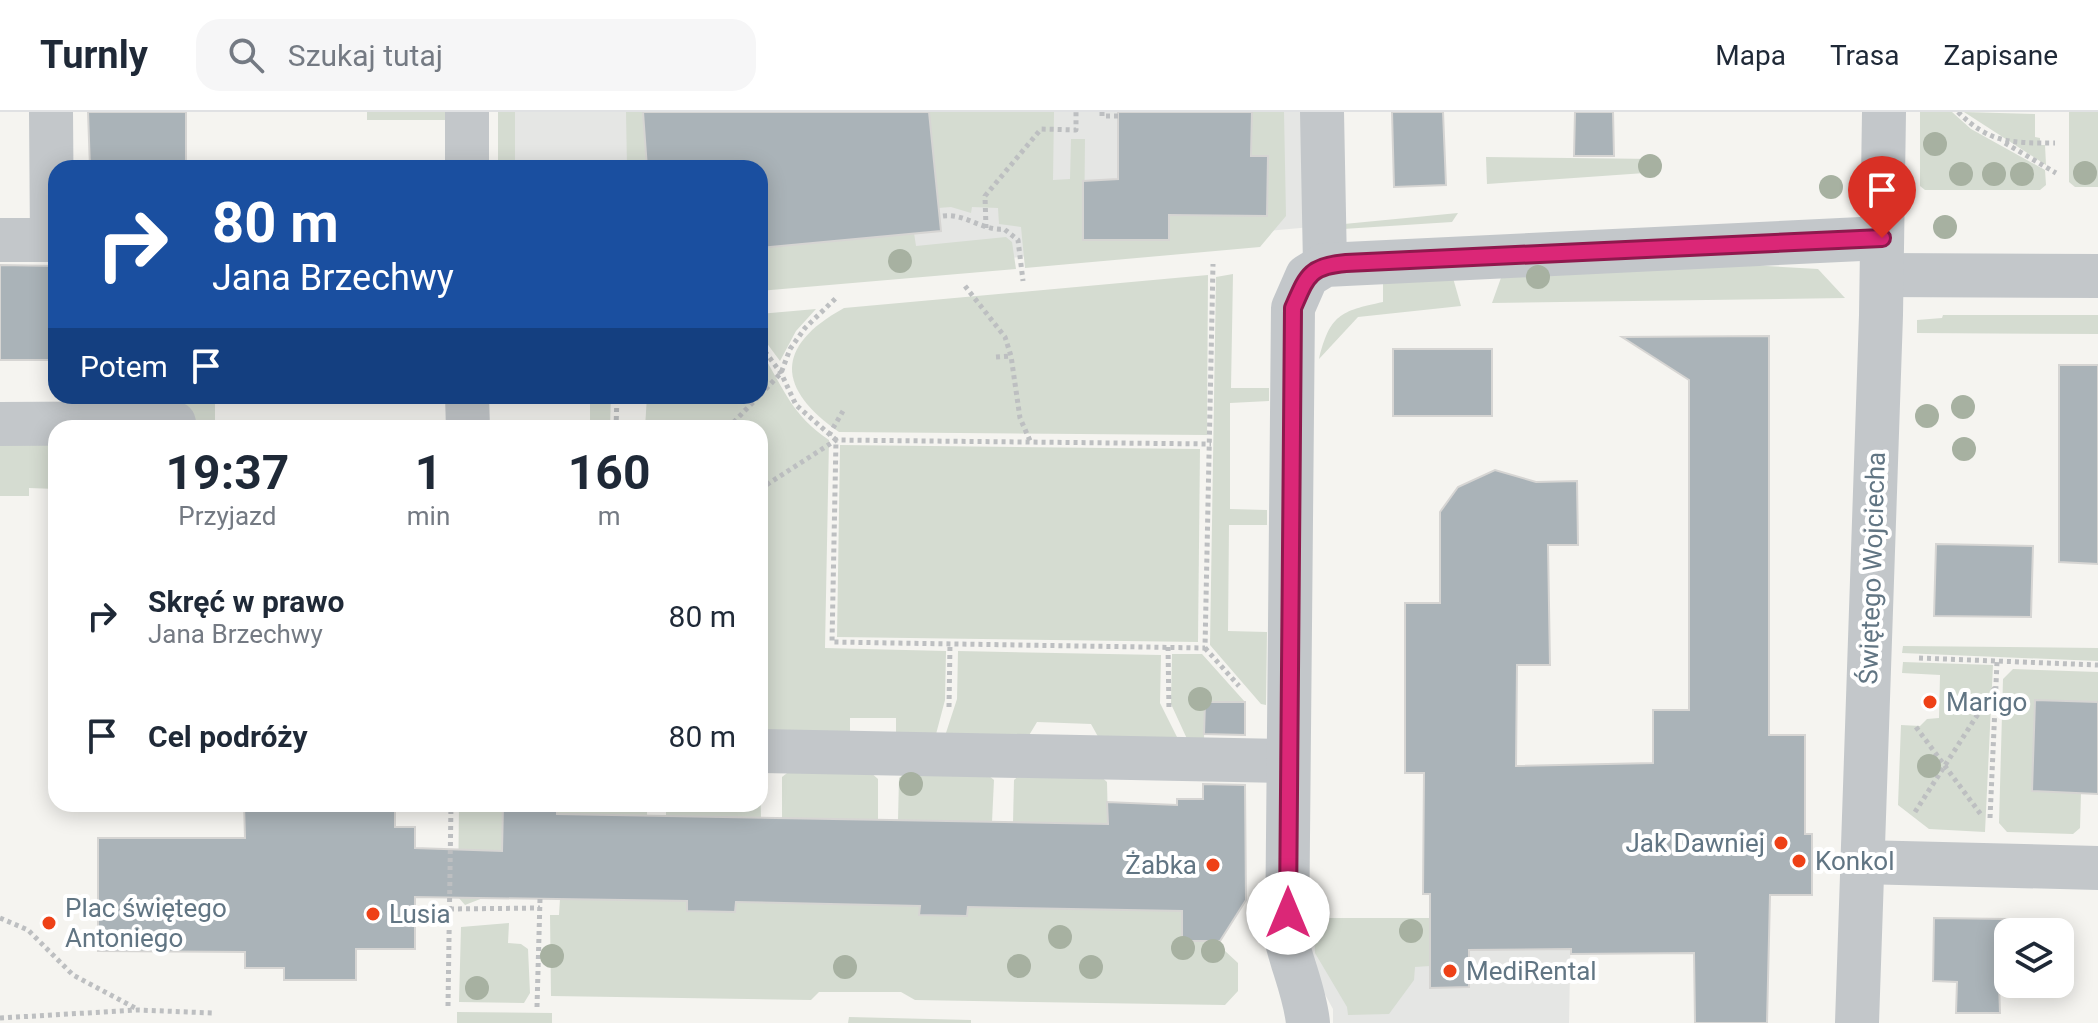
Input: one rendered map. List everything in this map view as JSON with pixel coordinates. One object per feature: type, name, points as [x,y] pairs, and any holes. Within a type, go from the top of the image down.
[{"type":"street","points":[[51,112],[51,160]]},
{"type":"street","points":[[467,112],[467,160]]},
{"type":"street","points":[[1322,112],[1325,265]]},
{"type":"street","name":"Świętego Wojciecha","points":[[1857,1023],[1884,112]]},
{"type":"street","points":[[0,240],[48,240]]},
{"type":"street","points":[[1308,1023],[1304,989],[1294,973],[1287,942],[1293,308],[1307,276],[1325,265],[1882,256],[2098,276]]},
{"type":"street","points":[[0,424],[48,424]]},
{"type":"street","points":[[768,751],[1288,761]]},
{"type":"street","points":[[1861,862],[2098,868]]},
{"type":"path","points":[[986,228],[985,196],[1041,129],[1076,130],[1076,112]]},
{"type":"path","points":[[1102,112],[1102,116],[1118,116]]},
{"type":"path","points":[[1958,112],[1972,126],[2056,173]]},
{"type":"path","points":[[2004,142],[2055,143]]},
{"type":"path","points":[[943,216],[954,214],[986,228],[1004,229],[1018,240],[1023,281]]},
{"type":"path","points":[[836,440],[832,642],[1014,642],[1205,648],[1213,264]]},
{"type":"path","points":[[965,286],[1005,337],[1011,356],[1020,418],[1031,443]]},
{"type":"path","points":[[768,387],[781,373],[790,349],[805,328],[837,297]]},
{"type":"path","points":[[768,356],[781,373],[796,405],[836,440]]},
{"type":"path","points":[[996,357],[1011,356]]},
{"type":"path","points":[[736,420],[752,404]]},
{"type":"path","points":[[829,435],[843,411]]},
{"type":"path","points":[[768,484],[836,440],[1211,444]]},
{"type":"path","points":[[937,753],[950,701],[950,644]]},
{"type":"path","points":[[1168,647],[1167,705],[1191,759]]},
{"type":"path","points":[[1909,658],[2098,665]]},
{"type":"path","points":[[1911,720],[1990,826],[1997,662]]},
{"type":"path","points":[[1913,814],[1996,686]]},
{"type":"path","points":[[448,1006],[451,812]]},
{"type":"path","points":[[537,1007],[540,899]]},
{"type":"path","points":[[450,909],[540,908]]},
{"type":"path","points":[[0,918],[28,930],[73,975],[138,1010]]},
{"type":"path","points":[[0,1018],[138,1010],[213,1013]]},
{"type":"shaded area","points":[[367,112],[449,112],[449,120],[367,120]]},
{"type":"shaded area","points":[[498,112],[1343,112],[1344,224],[1169,240],[1083,240],[1061,253],[768,281],[768,160],[498,160]]},
{"type":"shaded area","points":[[498,112],[515,112],[515,160],[498,160]]},
{"type":"shaded area","points":[[626,112],[643,112],[646,160],[627,160]]},
{"type":"shaded area","points":[[929,112],[1054,112],[1053,180],[1070,179],[1071,139],[1085,139],[1084,240],[1168,240],[1169,215],[1267,216],[1268,157],[1251,156],[1252,112],[1284,112],[1286,216],[1260,247],[1025,268],[1021,227],[999,224],[998,208],[972,207],[971,213],[951,207],[938,208]]},
{"type":"shaded area","points":[[1920,112],[1952,112],[1971,129],[2045,170],[2046,185],[2040,190],[1925,190],[1920,186]]},
{"type":"shaded area","points":[[1964,112],[2035,114],[2035,137],[2040,138],[2040,145],[2045,145],[2046,165]]},
{"type":"shaded area","points":[[2069,112],[2098,112],[2098,187],[2075,187],[2069,182]]},
{"type":"shaded area","points":[[1486,157],[1658,159],[1659,172],[1487,184]]},
{"type":"shaded area","points":[[1458,213],[1452,222],[1343,229],[1344,224]]},
{"type":"shaded area","points":[[914,233],[916,246],[1006,237],[1012,242],[1016,269],[768,290],[768,247]]},
{"type":"shaded area","points":[[1712,263],[1818,269],[1845,298],[1492,303],[1502,275]]},
{"type":"shaded area","points":[[1233,274],[1231,388],[1269,388],[1269,401],[1230,403],[1230,509],[1267,510],[1267,525],[1229,525],[1228,631],[1267,632],[1266,705],[1261,704],[1210,645],[1216,277]]},
{"type":"shaded area","points":[[1208,275],[1207,435],[839,432],[818,416],[795,383],[792,368],[795,352],[821,322],[844,308]]},
{"type":"shaded area","points":[[1453,278],[1461,306],[1358,317],[1319,359],[1328,333],[1339,317],[1383,302],[1383,283]]},
{"type":"shaded area","points":[[816,309],[796,331],[780,361],[768,345],[768,313]]},
{"type":"shaded area","points":[[1943,315],[2098,315],[2098,334],[1917,333],[1917,320],[1942,318]]},
{"type":"shaded area","points":[[768,364],[797,411],[829,440],[825,648],[946,651],[945,700],[935,738],[896,738],[896,718],[850,718],[850,736],[768,735],[768,420],[646,420],[646,404],[768,404]]},
{"type":"shaded area","points":[[181,404],[215,404],[215,420],[181,420]]},
{"type":"shaded area","points":[[590,404],[611,404],[610,420],[590,420]]},
{"type":"shaded area","points":[[0,436],[48,436],[48,489],[29,488],[29,496],[0,496]]},
{"type":"shaded area","points":[[840,445],[1200,449],[1198,642],[837,637]]},
{"type":"shaded area","points":[[1903,646],[2098,648],[2098,661],[1902,653]]},
{"type":"shaded area","points":[[958,651],[1161,655],[1160,703],[1180,743],[1101,742],[1091,724],[1037,722],[1025,742],[944,739],[957,699]]},
{"type":"shaded area","points":[[1172,654],[1202,654],[1245,702],[1205,702],[1204,739],[1188,741],[1171,704]]},
{"type":"shaded area","points":[[1903,662],[1993,665],[1985,832],[1929,829],[1898,805],[1901,725],[1920,726],[1927,719],[1939,718],[1940,675],[1902,673]]},
{"type":"shaded area","points":[[2013,669],[2098,672],[2098,702],[2035,700],[2032,791],[2081,793],[2080,828],[2073,834],[2007,832],[1999,823],[2003,679]]},
{"type":"shaded area","points":[[791,770],[869,771],[878,779],[878,820],[782,818],[782,777]]},
{"type":"shaded area","points":[[911,770],[983,771],[994,780],[992,822],[898,820],[899,778]]},
{"type":"shaded area","points":[[1025,771],[1097,773],[1107,782],[1108,824],[1013,822],[1014,780]]},
{"type":"shaded area","points":[[459,812],[503,812],[502,851],[483,898],[465,905],[458,897]]},
{"type":"shaded area","points":[[557,812],[647,812],[647,815]]},
{"type":"shaded area","points":[[666,812],[761,812],[761,817],[666,816]]},
{"type":"shaded area","points":[[560,899],[687,901],[687,911],[735,912],[736,902],[920,906],[919,914],[967,916],[968,907],[1182,911],[1238,963],[1238,991],[1225,1005],[915,1000],[901,992],[819,992],[811,1000],[551,996],[550,915],[559,915]]},
{"type":"shaded area","points":[[1302,918],[1571,918],[1569,1023],[1333,1023],[1333,1009],[1304,956]]},
{"type":"shaded area","points":[[1314,918],[1444,918],[1444,949],[1430,950],[1430,966],[1415,967],[1414,980],[1389,1014],[1348,1015],[1347,1007],[1315,953]]},
{"type":"shaded area","points":[[509,923],[508,943],[521,944],[528,949],[530,993],[524,1003],[459,1002],[461,927]]},
{"type":"shaded area","points":[[457,1012],[552,1013],[552,1023],[457,1023]]},
{"type":"shaded area","points":[[849,1017],[971,1020],[971,1023],[848,1023]]},
{"type":"building","points":[[88,112],[186,112],[186,160],[90,160]]},
{"type":"building","points":[[643,112],[929,112],[941,231],[768,247],[768,160],[646,160]]},
{"type":"building","points":[[1118,112],[1252,112],[1251,156],[1268,156],[1267,216],[1169,215],[1169,240],[1083,240],[1083,181],[1118,179]]},
{"type":"building","points":[[1392,112],[1443,112],[1446,185],[1394,187]]},
{"type":"building","points":[[1575,112],[1613,112],[1614,156],[1574,156]]},
{"type":"building","points":[[0,265],[48,266],[48,360],[0,360]]},
{"type":"building","points":[[1769,336],[1769,735],[1805,735],[1805,834],[1812,834],[1812,895],[1770,895],[1767,1023],[1695,1023],[1694,953],[1571,954],[1571,949],[1469,950],[1469,987],[1430,988],[1430,894],[1423,894],[1424,773],[1405,773],[1405,603],[1440,603],[1440,512],[1458,487],[1495,470],[1536,482],[1577,481],[1578,545],[1548,545],[1550,665],[1517,665],[1516,766],[1653,763],[1653,710],[1689,710],[1689,380],[1622,337]]},
{"type":"building","points":[[1393,349],[1492,349],[1492,416],[1393,416]]},
{"type":"building","points":[[2059,365],[2098,365],[2098,564],[2059,562]]},
{"type":"building","points":[[1936,544],[2033,546],[2031,617],[1934,616]]},
{"type":"building","points":[[2035,700],[2098,702],[2098,794],[2032,791]]},
{"type":"building","points":[[1205,702],[1245,702],[1245,735],[1204,734]]},
{"type":"building","points":[[1203,784],[1245,785],[1246,900],[1220,941],[1182,941],[1182,911],[968,907],[967,916],[919,915],[920,906],[736,902],[735,912],[687,911],[687,901],[415,897],[415,949],[356,949],[356,980],[284,980],[284,968],[245,968],[245,952],[98,951],[98,838],[245,838],[244,812],[395,812],[395,827],[415,827],[415,848],[502,851],[503,812],[1108,824],[1107,802],[1177,805],[1177,799],[1203,799]]},
{"type":"building","points":[[1934,918],[1994,919],[1994,998],[2000,998],[2000,1013],[1956,1013],[1957,982],[1933,981]]},
{"type":"place","name":"Marigo","points":[[1930,702]]},
{"type":"place","name":"Jak Dawniej","points":[[1781,843]]},
{"type":"place","name":"Konkol","points":[[1799,861]]},
{"type":"place","name":"Żabka","points":[[1213,865]]},
{"type":"place","name":"Lusia","points":[[373,914]]},
{"type":"place","name":"Plac świętego Antoniego","points":[[49,923]]},
{"type":"place","name":"MediRental","points":[[1450,971]]},
{"type":"route","points":[[1288,913],[1293,308],[1307,276],[1325,265],[1346,263],[1882,238]]}]
